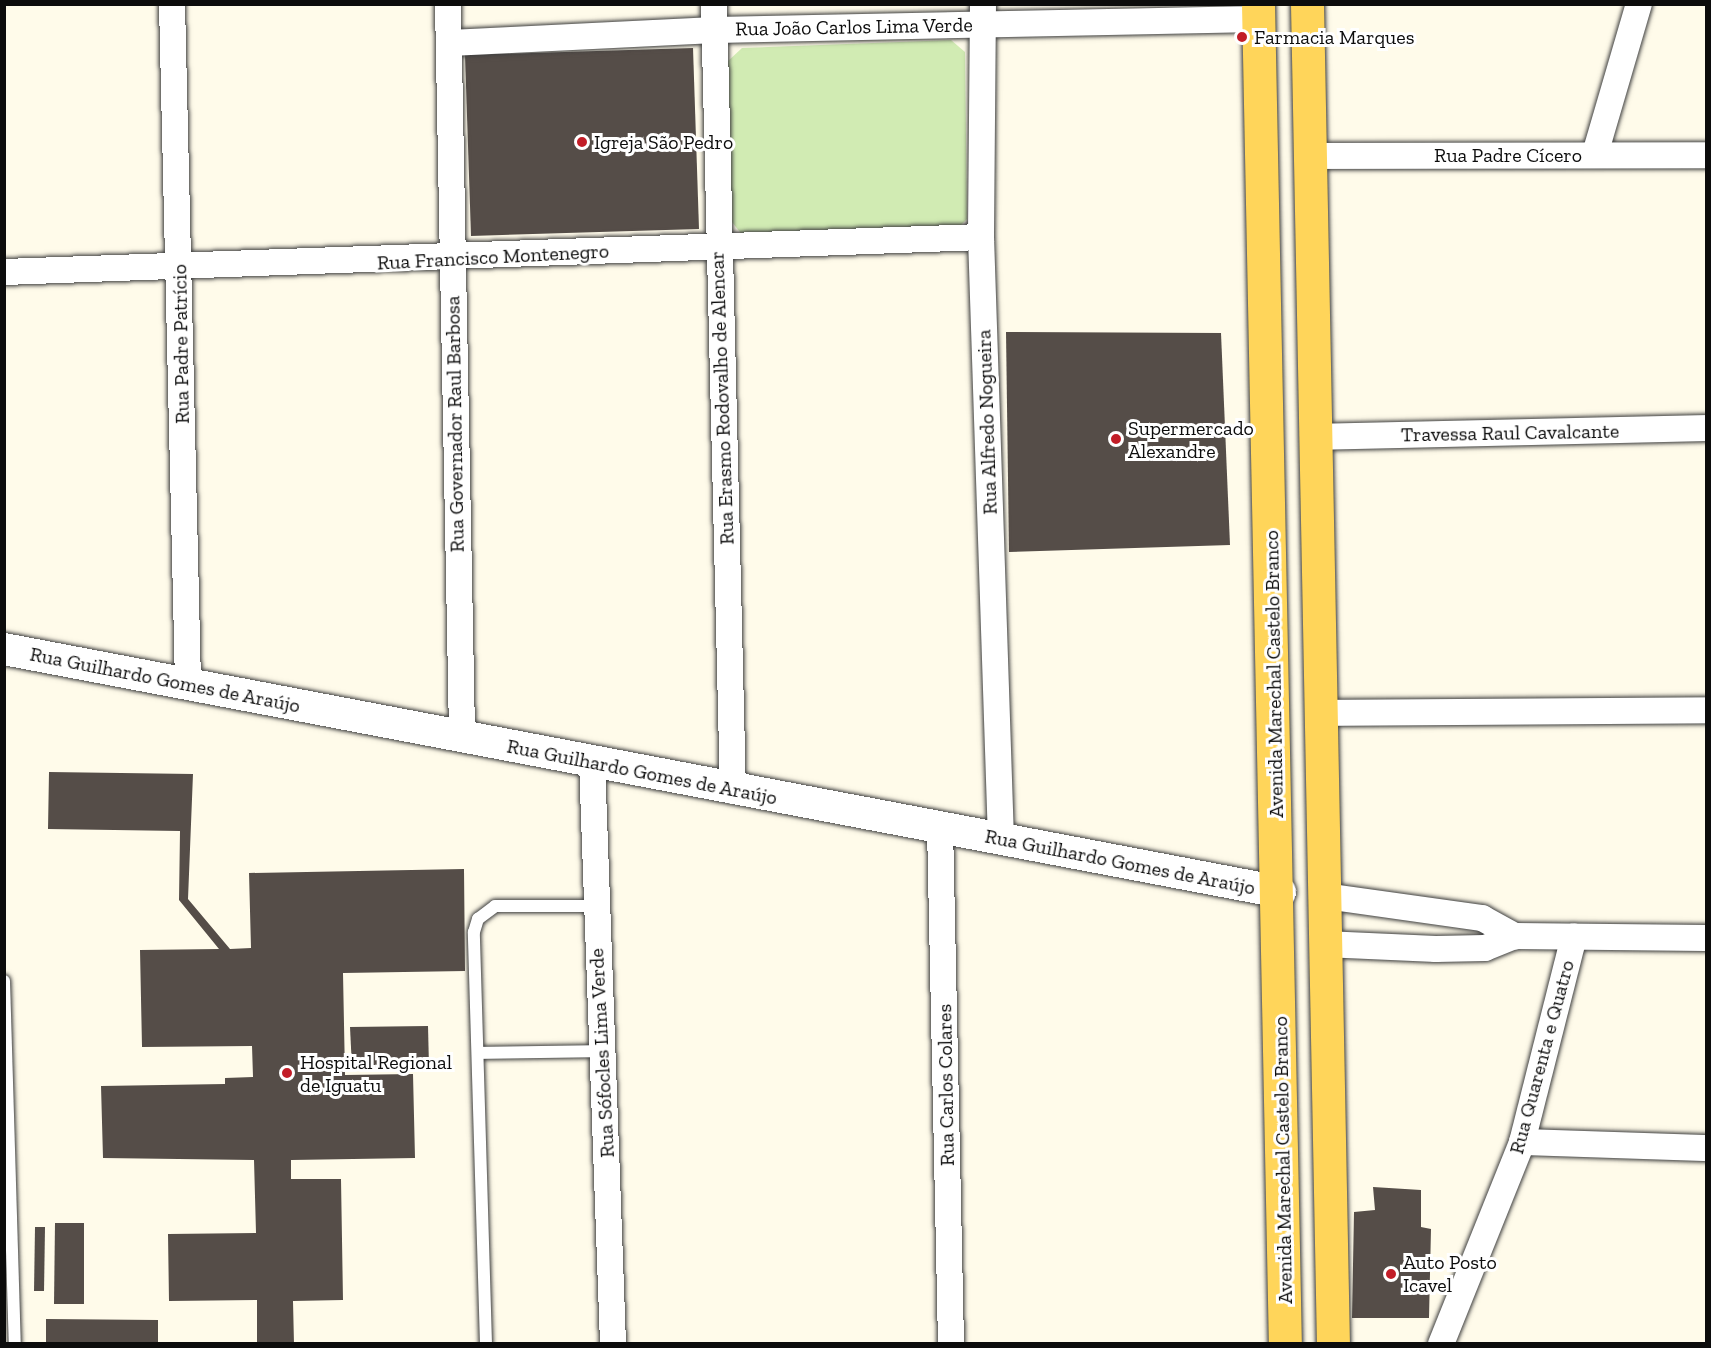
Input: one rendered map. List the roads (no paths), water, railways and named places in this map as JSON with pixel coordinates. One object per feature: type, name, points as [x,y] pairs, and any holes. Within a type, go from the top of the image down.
[{"type":"main road","points":[[1307,4],[1313,437],[1321,713],[1333,1344]]},
{"type":"main road","name":"Avenida Marechal Castelo Branco","points":[[1258,12],[1280,892],[1285,1344]]},
{"type":"main road","points":[[1285,1226],[1331,1225]]},
{"type":"street","name":"Rua Padre Patrício","points":[[172,4],[188,683]]},
{"type":"street","name":"Rua Governador Raul Barbosa","points":[[448,4],[462,736]]},
{"type":"street","name":"Rua Erasmo Rodovalho de Alencar","points":[[714,4],[718,245],[733,791]]},
{"type":"street","points":[[1595,154],[1639,4]]},
{"type":"street","name":"Rua João Carlos Lima Verde","points":[[450,43],[983,14],[1258,12]]},
{"type":"street","name":"Rua Alfredo Nogueira","points":[[983,14],[981,237],[1001,839]]},
{"type":"street","name":"Rua Padre Cícero","points":[[1310,156],[1707,155]]},
{"type":"street","name":"Rua Francisco Montenegro","points":[[4,272],[452,260],[718,245],[981,237]]},
{"type":"street","name":"Travessa Raul Cavalcante","points":[[1313,437],[1707,428]]},
{"type":"street","name":"Rua Guilhardo Gomes de Araújo","points":[[4,649],[462,736],[733,791],[940,827],[1280,892]]},
{"type":"street","points":[[1321,713],[1707,710]]},
{"type":"street","name":"Rua Sófocles Lima Verde","points":[[592,762],[595,906],[603,1051],[613,1344]]},
{"type":"street","name":"Rua Carlos Colares","points":[[940,827],[951,1344]]},
{"type":"street","points":[[1325,896],[1482,918],[1515,936]]},
{"type":"street","points":[[1324,944],[1485,948],[1515,936],[1707,938]]},
{"type":"street","name":"Rua Quarenta e Quatro","points":[[1441,1344],[1522,1142],[1574,936]]},
{"type":"street","points":[[1522,1142],[1707,1148]]},
{"type":"lane","points":[[486,1344],[478,919],[495,906],[595,906]]},
{"type":"lane","points":[[4,981],[15,1344]]},
{"type":"lane","points":[[479,1053],[603,1051]]},
{"type":"place","name":"Farmacia Marques","points":[[1242,37]]},
{"type":"place","name":"Igreja São Pedro","points":[[582,142]]},
{"type":"place","name":"Supermercado Alexandre","points":[[1116,439]]},
{"type":"place","name":"Hospital Regional de Iguatu","points":[[287,1073]]},
{"type":"place","name":"Auto Posto Icavel","points":[[1391,1274]]}]
